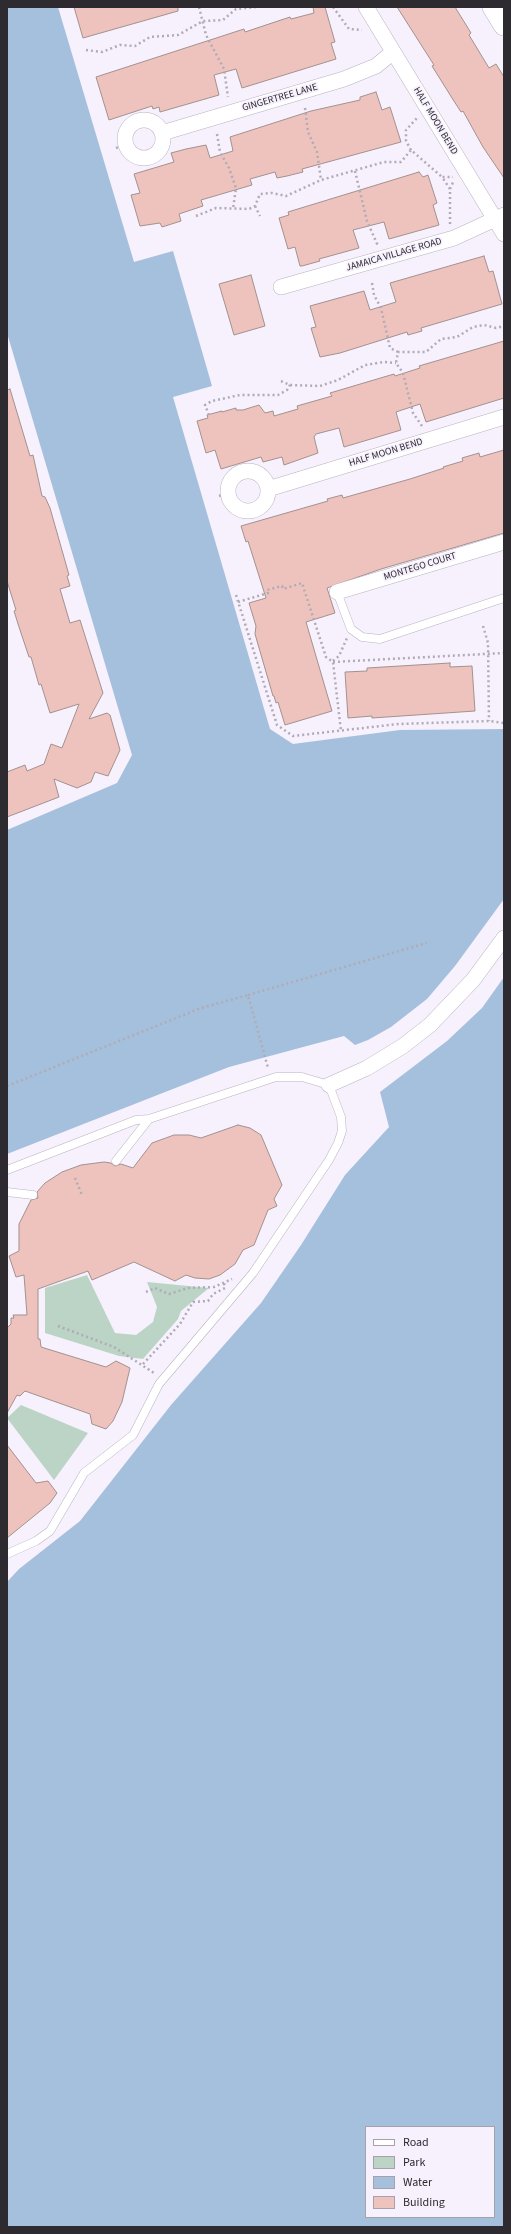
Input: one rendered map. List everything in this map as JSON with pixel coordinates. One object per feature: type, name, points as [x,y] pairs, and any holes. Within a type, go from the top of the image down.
[{"type":"street","name":"HALF MOON BEND","points":[[366,7],[393,52],[499,217],[504,234]]},
{"type":"street","points":[[493,7],[504,25]]},
{"type":"street","name":"GINGERTREE LANE","points":[[162,133],[344,79],[376,66],[393,52]]},
{"type":"street","points":[[143,120],[155,123],[162,133],[162,144],[156,154],[144,158],[133,155],[120,147],[125,134],[132,124],[143,120]]},
{"type":"street","name":"JAMAICA VILLAGE ROAD","points":[[280,287],[454,238],[499,217]]},
{"type":"street","name":"HALF MOON BEND","points":[[268,489],[504,417]]},
{"type":"street","points":[[250,471],[259,474],[265,480],[268,489],[267,498],[262,505],[254,510],[237,508],[223,494],[234,476],[241,472],[250,471]]},
{"type":"street","name":"MONTEGO COURT","points":[[337,592],[504,542]]},
{"type":"street","points":[[328,1085],[367,1068],[403,1046],[430,1025],[473,980],[504,938]]},
{"type":"lane","points":[[337,592],[351,629],[362,637],[380,639],[504,598]]},
{"type":"lane","points":[[7,1170],[136,1120],[149,1119],[276,1077],[302,1077],[328,1085],[341,1117],[342,1131],[338,1143],[329,1160],[253,1273],[162,1379],[133,1434],[84,1473],[50,1531],[36,1541],[7,1554]]},
{"type":"lane","points":[[116,1161],[149,1119]]},
{"type":"lane","points":[[7,1192],[34,1195]]},
{"type":"path","points":[[199,7],[206,35],[224,69],[228,98]]},
{"type":"path","points":[[86,50],[102,52],[120,45],[135,46],[150,37],[178,35],[203,21],[223,20],[236,9],[256,7]]},
{"type":"path","points":[[334,7],[349,29],[362,30]]},
{"type":"path","points":[[305,108],[308,132],[317,152],[321,180]]},
{"type":"path","points":[[417,118],[406,130],[406,140],[411,150],[442,177],[450,189]]},
{"type":"path","points":[[217,134],[220,152],[229,168],[236,188],[233,209]]},
{"type":"path","points":[[196,216],[216,208],[249,209],[255,206],[260,194],[272,193],[286,196],[321,180],[356,172],[384,162],[401,162],[411,150]]},
{"type":"path","points":[[356,172],[367,221],[378,247]]},
{"type":"path","points":[[442,177],[455,177],[450,189],[451,226]]},
{"type":"path","points":[[255,206],[260,216]]},
{"type":"path","points":[[372,283],[374,294],[381,308],[390,348],[398,352],[426,352],[441,339],[457,337],[473,327],[484,326],[496,328],[504,326]]},
{"type":"path","points":[[396,364],[398,352]]},
{"type":"path","points":[[281,381],[290,385],[320,386],[338,380],[365,364],[384,362],[396,364],[403,373],[413,413],[424,429]]},
{"type":"path","points":[[209,415],[206,405],[212,401],[240,395],[278,395],[287,390],[290,385]]},
{"type":"path","points":[[238,602],[268,593],[267,590],[282,586],[283,589],[302,583],[326,657],[333,662],[504,653]]},
{"type":"path","points":[[236,595],[277,725],[293,736],[398,724],[489,721],[504,723]]},
{"type":"path","points":[[483,626],[488,643],[489,721]]},
{"type":"path","points":[[333,662],[339,656],[351,629]]},
{"type":"path","points":[[333,662],[342,731]]},
{"type":"path","points":[[7,1086],[201,1008],[426,943]]},
{"type":"path","points":[[248,995],[268,1069]]},
{"type":"path","points":[[75,1178],[82,1195]]},
{"type":"path","points":[[146,1292],[155,1288],[169,1294],[188,1288],[214,1287],[234,1277]]},
{"type":"path","points":[[142,1364],[180,1324],[193,1302],[208,1301],[213,1294],[225,1288],[224,1283]]},
{"type":"path","points":[[58,1326],[114,1347],[142,1364],[162,1379]]},
{"type":"green space","points":[[87,1275],[115,1333],[136,1335],[153,1322],[157,1307],[147,1282],[209,1288],[181,1311],[178,1319],[143,1359],[119,1356],[45,1333],[45,1288]]},
{"type":"green space","points":[[21,1405],[88,1433],[54,1480],[7,1418]]},
{"type":"water","points":[[7,7],[58,7],[134,262],[173,251],[212,386],[173,397],[270,729],[293,744],[400,730],[504,729],[504,899],[455,966],[427,999],[391,1027],[368,1040],[355,1045],[344,1036],[229,1067],[7,1154],[7,830],[117,783],[132,755],[7,333]]},
{"type":"water","points":[[504,977],[504,2227],[7,2227],[7,1582],[19,1569],[80,1521],[171,1405],[261,1303],[301,1245],[345,1175],[389,1127],[380,1092],[447,1041],[482,1008]]},
{"type":"building","points":[[74,7],[178,7],[178,11],[83,38]]},
{"type":"building","points":[[313,7],[325,7],[335,42],[331,43],[336,59],[242,88],[236,69],[214,75],[219,95],[160,112],[159,107],[153,109],[152,106],[109,120],[96,77],[244,29],[245,32],[290,17],[291,19],[314,13]]},
{"type":"building","points":[[397,7],[455,7],[471,33],[469,35],[489,68],[496,64],[504,77],[504,178],[483,147],[463,111],[461,112],[452,98],[432,66],[434,65]]},
{"type":"building","points":[[376,92],[382,110],[390,107],[401,142],[302,169],[303,172],[287,176],[277,178],[275,172],[250,179],[252,185],[201,200],[203,206],[179,214],[181,221],[162,227],[160,223],[140,226],[131,195],[140,193],[134,174],[174,162],[171,153],[186,149],[206,145],[210,158],[233,151],[230,137],[311,111],[360,100],[360,97]]},
{"type":"building","points":[[419,172],[423,177],[428,175],[437,203],[433,205],[439,225],[389,239],[384,222],[353,230],[359,248],[319,259],[320,261],[302,266],[300,266],[295,247],[288,249],[279,218],[289,215],[288,212]]},
{"type":"building","points":[[484,256],[489,272],[493,271],[502,304],[421,328],[422,331],[408,335],[407,332],[340,353],[320,357],[311,328],[316,327],[310,306],[364,291],[370,310],[396,302],[390,283]]},
{"type":"building","points":[[251,275],[265,326],[234,335],[219,284]]},
{"type":"building","points":[[504,341],[504,398],[426,422],[420,404],[396,412],[401,430],[344,447],[339,428],[316,434],[314,437],[318,453],[284,465],[282,457],[263,462],[261,457],[221,469],[215,450],[206,453],[197,421],[208,418],[207,415],[236,408],[236,410],[243,410],[259,405],[265,413],[273,411],[274,416],[298,409],[297,406],[332,396],[330,393],[394,374],[395,376],[420,368],[419,366]]},
{"type":"building","points":[[10,389],[30,456],[33,455],[42,496],[45,497],[50,508],[69,575],[67,576],[70,586],[60,589],[70,623],[80,620],[103,693],[89,719],[107,713],[110,715],[120,750],[108,776],[95,772],[91,782],[77,788],[54,779],[59,797],[7,817],[7,772],[25,765],[27,771],[44,764],[51,744],[62,748],[79,704],[50,713],[41,684],[39,685],[31,657],[29,657],[19,627],[14,611],[16,610],[7,581],[7,390]]},
{"type":"building","points":[[504,450],[504,533],[381,569],[327,588],[335,613],[306,622],[332,711],[285,725],[278,702],[276,703],[273,696],[255,634],[256,626],[249,603],[266,598],[248,541],[246,542],[241,526],[328,501],[327,499],[342,495],[343,498],[410,479],[463,461],[462,458],[479,453],[480,457]]},
{"type":"building","points":[[450,663],[450,667],[472,666],[475,711],[372,718],[372,716],[348,718],[345,672],[367,671],[367,668]]},
{"type":"building","points":[[238,1125],[250,1128],[261,1135],[282,1185],[274,1199],[277,1206],[268,1210],[254,1245],[243,1250],[235,1264],[220,1275],[209,1279],[195,1278],[186,1275],[175,1281],[134,1262],[92,1280],[88,1271],[38,1289],[38,1339],[40,1339],[41,1347],[106,1367],[116,1361],[130,1368],[122,1402],[113,1421],[106,1429],[92,1424],[90,1414],[25,1391],[20,1396],[17,1395],[7,1413],[7,1328],[11,1324],[11,1318],[14,1318],[13,1315],[27,1315],[24,1275],[16,1277],[9,1256],[19,1251],[19,1224],[31,1200],[38,1198],[37,1192],[45,1183],[62,1172],[81,1165],[104,1162],[111,1163],[115,1166],[121,1164],[133,1168],[152,1143],[174,1135],[189,1135],[201,1138]]},
{"type":"building","points":[[7,1445],[36,1483],[48,1481],[57,1493],[50,1503],[7,1538]]}]
